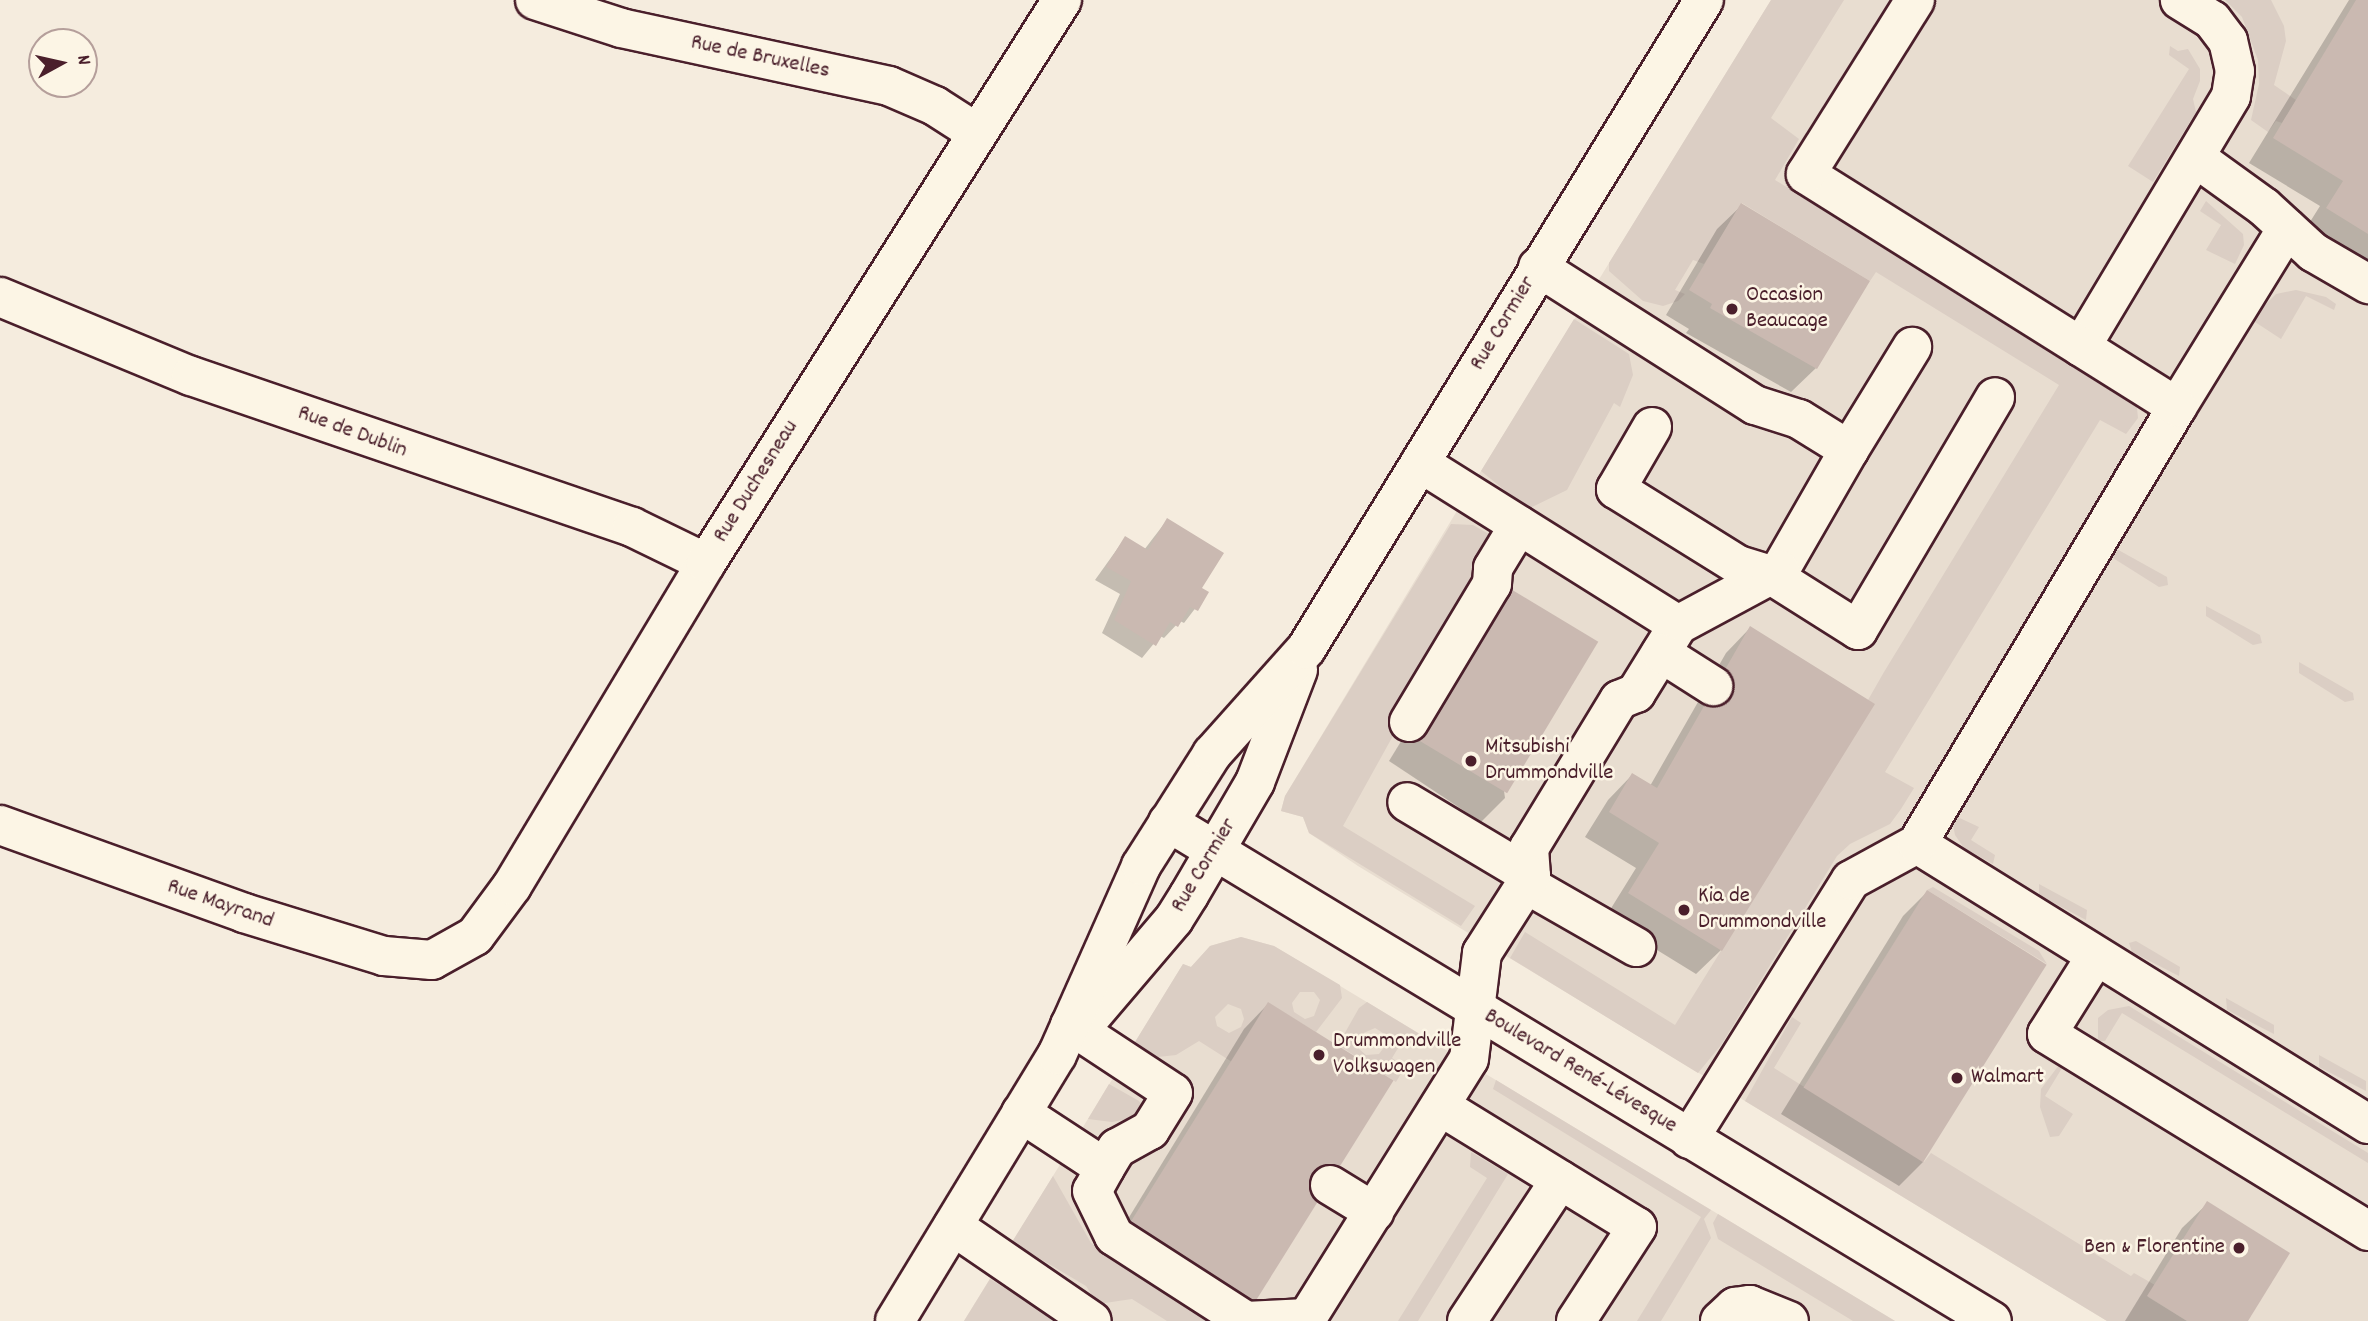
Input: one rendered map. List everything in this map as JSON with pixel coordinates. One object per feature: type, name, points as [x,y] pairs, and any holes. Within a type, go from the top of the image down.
[{"type":"street","name":"Rue Duchesneau","points":[[445,956],[475,936],[505,896],[706,563],[1062,0]]},
{"type":"street","name":"Rue Cormier","points":[[1069,1037],[1141,866],[1212,754],[1306,649],[1704,0]]},
{"type":"street","points":[[1915,0],[1806,174],[2177,407]]},
{"type":"street","points":[[2081,347],[2231,96],[2235,71],[2219,28],[2179,0]]},
{"type":"street","name":"Rue de Bruxelles","points":[[553,3],[621,28],[889,86],[935,106],[977,133]]},
{"type":"street","points":[[2196,158],[2287,228],[2313,252],[2368,284]]},
{"type":"street","points":[[1689,1139],[1851,880],[1917,844],[2177,407],[2287,228]]},
{"type":"street","points":[[1538,267],[1755,405],[1799,419],[1849,450]]},
{"type":"street","name":"Rue de Dublin","points":[[0,297],[202,380],[632,527],[706,563]]},
{"type":"street","points":[[1069,1037],[1173,1093],[1150,1130],[1117,1148],[1092,1191],[1114,1236],[1246,1321],[1307,1318],[1469,1059],[1482,953],[1529,880],[1529,848],[1619,700],[1636,693],[1670,639],[1780,570],[1912,347]]},
{"type":"street","points":[[1652,427],[1616,489],[1738,565],[1771,575],[1858,630],[1996,397]]},
{"type":"street","points":[[1420,463],[1519,525],[1670,639],[1713,686]]},
{"type":"street","points":[[1409,722],[1492,584],[1493,568],[1519,525]]},
{"type":"street","name":"Rue Cormier","points":[[895,1321],[1069,1037],[1174,919],[1255,782],[1306,649]]},
{"type":"street","points":[[1407,802],[1636,947]]},
{"type":"street","name":"Boulevard René-Lévesque","points":[[1168,822],[1978,1318]]},
{"type":"street","name":"Rue Mayrand","points":[[0,825],[333,942],[404,960],[445,956]]},
{"type":"street","points":[[1917,844],[2368,1125]]},
{"type":"street","points":[[2095,956],[2047,1034],[2368,1231]]},
{"type":"street","points":[[1440,1106],[1637,1227],[1576,1321]]},
{"type":"street","points":[[1021,1113],[1105,1168]]},
{"type":"street","points":[[1467,1321],[1560,1180]]},
{"type":"street","points":[[1330,1185],[1374,1212]]},
{"type":"street","points":[[953,1226],[1088,1320]]},
{"type":"street","points":[[1720,1321],[1735,1307],[1750,1305],[1789,1321]]},
{"type":"shaded area","points":[[1771,0],[2368,0],[2368,1321],[2107,1321],[1358,866],[1309,833],[1303,817],[1281,811],[1285,796],[1481,471]]},
{"type":"shaded area","points":[[1771,0],[1844,0],[1771,118],[1799,139],[1775,180],[2128,396],[2137,408],[2138,418],[2126,434],[2100,420],[1885,772],[1914,788],[1890,824],[1850,844],[1837,856],[1721,1045],[1698,1073],[1510,958],[1525,932],[1675,1025],[1874,704],[1868,700],[1884,672],[2059,385],[1876,272],[1870,281],[1742,203],[1704,264],[1693,260],[1675,290],[1685,294],[1678,301],[1663,306],[1643,301],[1609,271],[1609,263]]},
{"type":"shaded area","points":[[2225,0],[2271,0],[2284,26],[2286,41],[2274,85],[2296,100],[2282,123],[2276,121],[2268,132],[2251,120],[2259,84],[2258,60],[2242,17]]},
{"type":"shaded area","points":[[2170,46],[2178,51],[2188,49],[2200,69],[2200,81],[2193,99],[2196,112],[2153,182],[2128,166],[2189,69],[2169,55]]},
{"type":"shaded area","points":[[2206,201],[2243,234],[2244,245],[2235,264],[2206,250],[2221,225],[2200,211]]},
{"type":"shaded area","points":[[2296,290],[2326,297],[2336,304],[2334,310],[2306,296],[2281,339],[2255,322],[2254,316],[2276,294]]},
{"type":"shaded area","points":[[1574,319],[1629,354],[1633,375],[1620,407],[1614,403],[1567,490],[1528,509],[1481,471]]},
{"type":"shaded area","points":[[1451,524],[1473,525],[1501,541],[1343,826],[1475,906],[1461,926],[1309,833],[1303,817],[1281,811],[1285,796]]},
{"type":"shaded area","points":[[2113,547],[2167,577],[2168,585],[2159,587],[2113,558]]},
{"type":"shaded area","points":[[2206,606],[2260,635],[2262,643],[2253,645],[2206,616]]},
{"type":"shaded area","points":[[2299,662],[2353,693],[2354,700],[2345,702],[2299,673]]},
{"type":"shaded area","points":[[1951,814],[1979,827],[1971,840],[1995,855],[1993,864],[1964,848],[1955,835]]},
{"type":"shaded area","points":[[2039,884],[2087,910],[2086,920],[2039,895]]},
{"type":"shaded area","points":[[1933,887],[2039,951],[2047,964],[1927,890]]},
{"type":"shaded area","points":[[1241,937],[1274,946],[1895,1321],[964,1321],[1183,964],[1191,967],[1210,946]]},
{"type":"shaded area","points":[[1241,937],[1274,946],[1340,985],[1342,998],[1316,1032],[1268,1003],[1232,1062],[1199,1041],[1176,1055],[1158,1057],[1135,1042],[1183,964],[1191,967],[1210,946]],"holes":[[[1300,992],[1314,992],[1320,1000],[1314,1016],[1305,1019],[1294,1012],[1292,1003]],[[1228,1004],[1241,1009],[1244,1019],[1241,1027],[1229,1033],[1217,1026],[1215,1017]]]},
{"type":"shaded area","points":[[2136,941],[2180,967],[2179,976],[2132,952],[2129,943]]},
{"type":"shaded area","points":[[2226,998],[2274,1025],[2274,1034],[2227,1010]]},
{"type":"shaded area","points":[[1367,1002],[1418,1033],[1421,1041],[1418,1047],[1403,1040],[1392,1058],[1405,1067],[1396,1082],[1338,1045],[1359,1008]],"holes":[[[1375,1028],[1383,1033],[1385,1046],[1379,1054],[1366,1055],[1359,1049],[1359,1035]]]},
{"type":"shaded area","points":[[2129,1006],[2368,1153],[2368,1163],[2122,1013],[2105,1041],[2098,1041],[2098,1018],[2108,1010]]},
{"type":"shaded area","points":[[1792,1017],[1801,1023],[1774,1068],[1924,1162],[1931,1153],[2131,1276],[2134,1273],[2155,1285],[2148,1297],[2187,1321],[2107,1321],[1745,1101]]},
{"type":"shaded area","points":[[2319,1055],[2366,1081],[2366,1091],[2319,1067]]},
{"type":"shaded area","points":[[2059,1065],[2062,1068],[2045,1096],[2073,1114],[2059,1136],[2050,1137],[2040,1107],[2041,1089]]},
{"type":"shaded area","points":[[1496,1080],[1711,1210],[1704,1219],[1711,1238],[1661,1321],[1637,1321],[1701,1217],[1493,1089]]},
{"type":"shaded area","points":[[1109,1084],[1139,1101],[1145,1109],[1143,1116],[1112,1122],[1088,1119]]},
{"type":"shaded area","points":[[1471,1152],[1508,1174],[1418,1321],[1398,1321],[1487,1178],[1470,1167]]},
{"type":"shaded area","points":[[1053,1176],[1091,1243],[1216,1321],[1167,1321],[1132,1299],[1098,1304],[1086,1286],[1012,1242]]},
{"type":"shaded area","points":[[1718,1214],[1895,1321],[1853,1321],[1718,1239],[1713,1223]]},
{"type":"shaded area","points":[[990,1279],[1057,1321],[964,1321]]},
{"type":"building","points":[[2356,0],[2368,0],[2368,234],[2326,208],[2343,181],[2273,138]]},
{"type":"building","points":[[1741,203],[1870,281],[1817,369],[1710,308],[1712,304],[1689,290]]},
{"type":"building","points":[[1167,518],[1224,553],[1202,588],[1209,592],[1198,611],[1190,607],[1178,627],[1170,622],[1156,646],[1114,620],[1131,581],[1106,567],[1125,536],[1148,550]]},
{"type":"building","points":[[1504,585],[1598,642],[1507,793],[1413,737]]},
{"type":"building","points":[[1750,626],[1875,704],[1722,951],[1628,893],[1659,843],[1609,812],[1632,773],[1657,788]]},
{"type":"building","points":[[1927,890],[2047,965],[1923,1162],[1804,1088]]},
{"type":"building","points":[[1268,1002],[1394,1080],[1252,1307],[1127,1228]]},
{"type":"building","points":[[2207,1201],[2290,1253],[2248,1321],[2187,1321],[2147,1296]]},
{"type":"place","name":"Occasion Beaucage","points":[[1732,309]]},
{"type":"place","name":"Mitsubishi Drummondville","points":[[1471,761]]},
{"type":"place","name":"Kia de Drummondville","points":[[1684,910]]},
{"type":"place","name":"Drummondville Volkswagen","points":[[1319,1055]]},
{"type":"place","name":"Walmart","points":[[1957,1078]]},
{"type":"place","name":"Ben & Florentine","points":[[2239,1248]]}]
